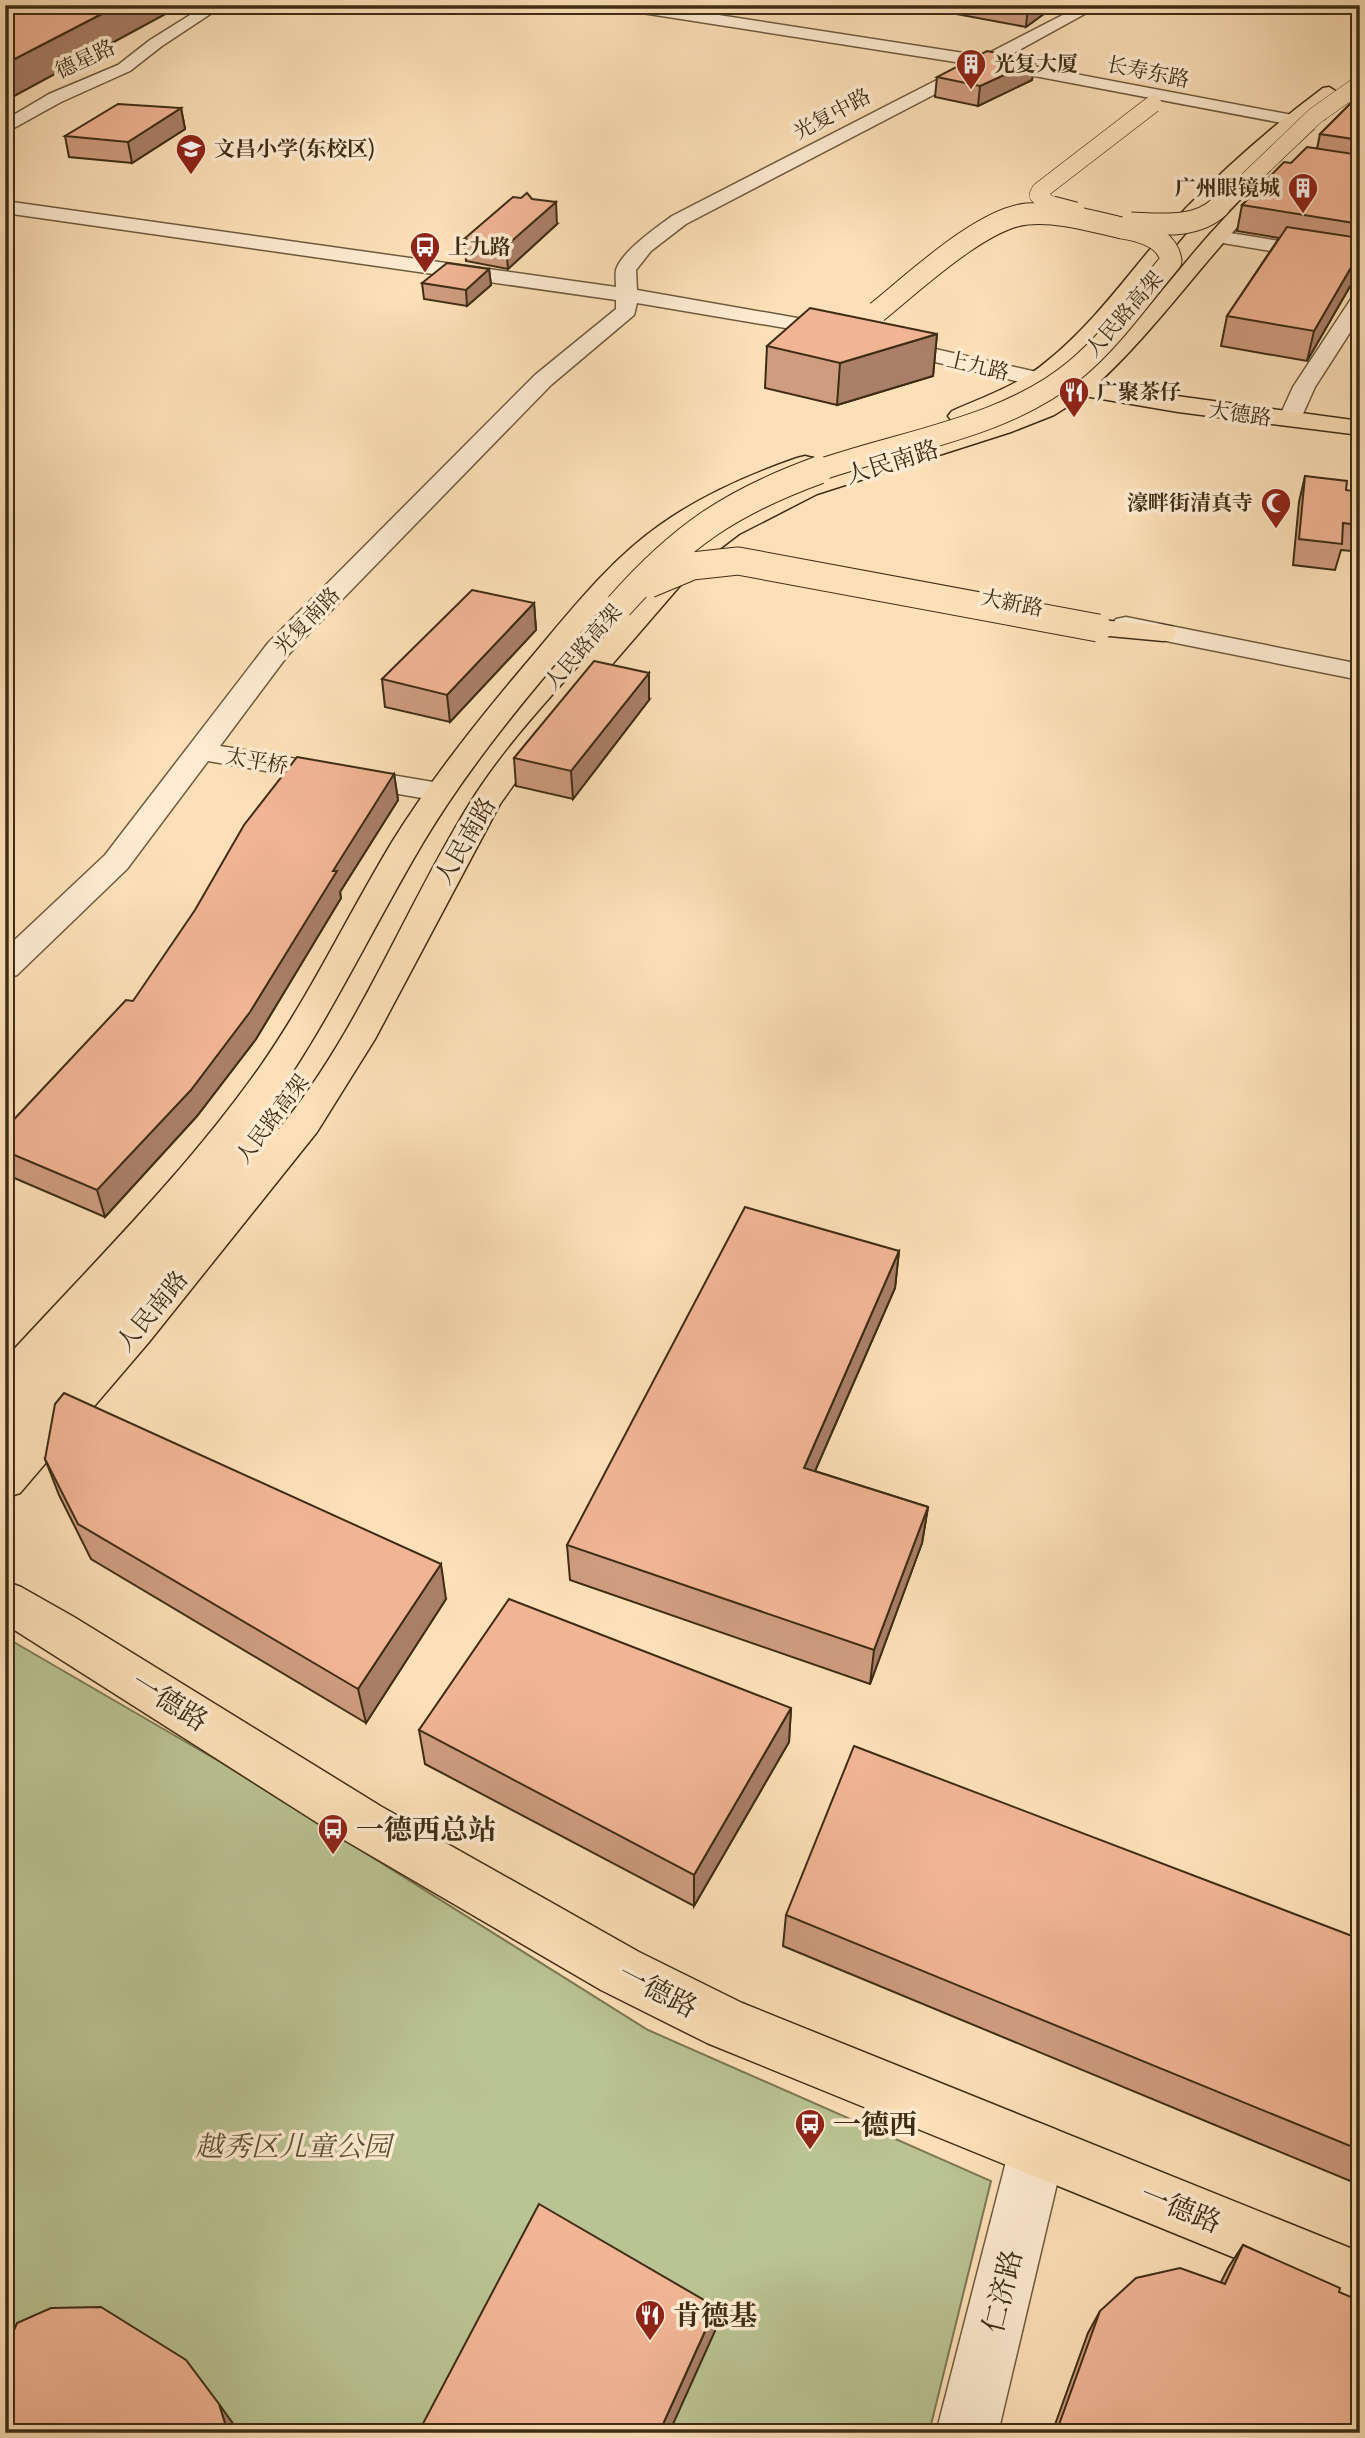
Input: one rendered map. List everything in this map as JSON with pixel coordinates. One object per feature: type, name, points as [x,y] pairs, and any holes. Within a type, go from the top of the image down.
[{"type":"main road","name":"人民南路","points":[[5,1387],[169,1203],[258,1096],[341,965],[439,792],[487,727],[623,570],[663,534],[691,515],[746,486],[822,457],[963,415],[992,404],[1037,379],[1069,354],[1194,211],[1292,120],[1360,72]]},
{"type":"main road","name":"人民路高架","points":[[5,1436],[270,1127],[335,1028],[418,874],[478,774],[524,715],[654,566],[706,524],[758,496],[846,461],[969,425],[1024,401],[1062,380],[1088,357],[1211,215],[1315,116],[1360,84]]},
{"type":"main road","name":"人民南路","points":[[5,1480],[135,1331],[304,1123],[363,1029],[485,803],[530,743],[631,623],[708,543],[748,518],[808,489],[1003,427],[1046,410],[1080,389],[1115,356],[1217,237],[1288,162],[1324,127],[1360,98]]},
{"type":"main road","points":[[1159,100],[1044,187],[1038,195],[1046,203],[1060,210],[1137,224],[1175,225],[1211,215]]},
{"type":"main road","points":[[847,334],[993,224],[1020,215],[1060,216],[1137,231],[1162,243],[1170,253],[1171,261]]},
{"type":"main road","name":"大德路","points":[[1080,389],[1360,428]]},
{"type":"main road","points":[[619,606],[649,583],[678,569],[705,563],[737,561],[1098,628],[1163,633]]},
{"type":"main road","name":"一德路","points":[[5,1601],[58,1631],[364,1824],[620,1971],[726,2024],[1360,2282]]},
{"type":"street","name":"德星路","points":[[5,128],[55,98],[124,68],[156,43],[217,5]]},
{"type":"street","name":"长寿东路","points":[[622,5],[982,61],[1159,100],[1324,127]]},
{"type":"street","name":"光复中路","points":[[628,295],[626,270],[644,247],[680,220],[1094,5]]},
{"type":"street","points":[[1288,162],[1312,166]]},
{"type":"street","name":"上九路","points":[[5,207],[628,295],[847,334],[1080,389]]},
{"type":"street","points":[[1217,237],[1360,260]]},
{"type":"street","name":"光复南路","points":[[5,968],[116,862],[278,649],[543,380],[627,311],[628,295]]},
{"type":"street","points":[[1290,420],[1304,387],[1360,300]]},
{"type":"street","name":"大新路","points":[[663,534],[1360,672]]},
{"type":"street","name":"太平桥","points":[[200,751],[439,792]]},
{"type":"street","name":"仁济路","points":[[967,2433],[1037,2150]]},
{"type":"green space","name":"越秀区儿童公园","points":[[5,1637],[222,1763],[648,2030],[991,2181],[929,2433],[5,2433]]},
{"type":"building","points":[[5,5],[119,5],[5,64]]},
{"type":"building","points":[[987,51],[1035,61],[980,86],[937,77]]},
{"type":"building","points":[[1360,94],[1360,140],[1320,134]]},
{"type":"building","points":[[118,104],[181,108],[128,142],[65,136]]},
{"type":"building","points":[[1307,147],[1360,155],[1360,224],[1242,205],[1284,162],[1291,163]]},
{"type":"building","points":[[527,193],[532,199],[556,202],[506,246],[464,239],[513,197],[521,198]]},
{"type":"building","points":[[1287,227],[1360,238],[1360,252],[1314,331],[1227,316]]},
{"type":"building","points":[[447,263],[489,269],[466,290],[422,283]]},
{"type":"building","points":[[810,308],[937,334],[840,363],[767,346]]},
{"type":"building","points":[[1305,476],[1347,481],[1346,490],[1359,492],[1358,525],[1343,523],[1342,544],[1299,539]]},
{"type":"building","points":[[472,590],[534,603],[447,695],[382,679]]},
{"type":"building","points":[[594,661],[649,673],[571,771],[514,758]]},
{"type":"building","points":[[297,757],[394,774],[250,1012],[191,1090],[97,1190],[5,1151],[5,1129],[126,1000],[133,1001],[195,910],[244,825]]},
{"type":"building","points":[[745,1207],[899,1251],[804,1468],[928,1507],[874,1650],[567,1545]]},
{"type":"building","points":[[64,1393],[441,1564],[358,1689],[78,1524],[45,1459],[55,1404]]},
{"type":"building","points":[[509,1599],[791,1708],[694,1875],[419,1730]]},
{"type":"building","points":[[854,1746],[1360,1939],[1360,2150],[786,1915]]},
{"type":"building","points":[[539,2204],[716,2307],[659,2433],[418,2433]]},
{"type":"building","points":[[1243,2245],[1340,2288],[1339,2292],[1360,2301],[1360,2433],[1056,2433],[1100,2311],[1136,2278],[1180,2268],[1225,2284]]},
{"type":"building","points":[[101,2307],[186,2360],[219,2404],[228,2433],[5,2433],[5,2351],[17,2323],[51,2308]]},
{"type":"place","name":"光复大厦","points":[[971,91]]},
{"type":"place","name":"文昌小学(东校区)","points":[[191,176]]},
{"type":"place","name":"广州眼镜城","points":[[1303,215]]},
{"type":"place","name":"上九路","points":[[425,274]]},
{"type":"place","name":"广聚茶仔","points":[[1074,419]]},
{"type":"place","name":"濠畔街清真寺","points":[[1276,530]]},
{"type":"place","name":"一德西总站","points":[[333,1856]]},
{"type":"place","name":"一德西","points":[[810,2151]]},
{"type":"place","name":"肯德基","points":[[650,2342]]}]
